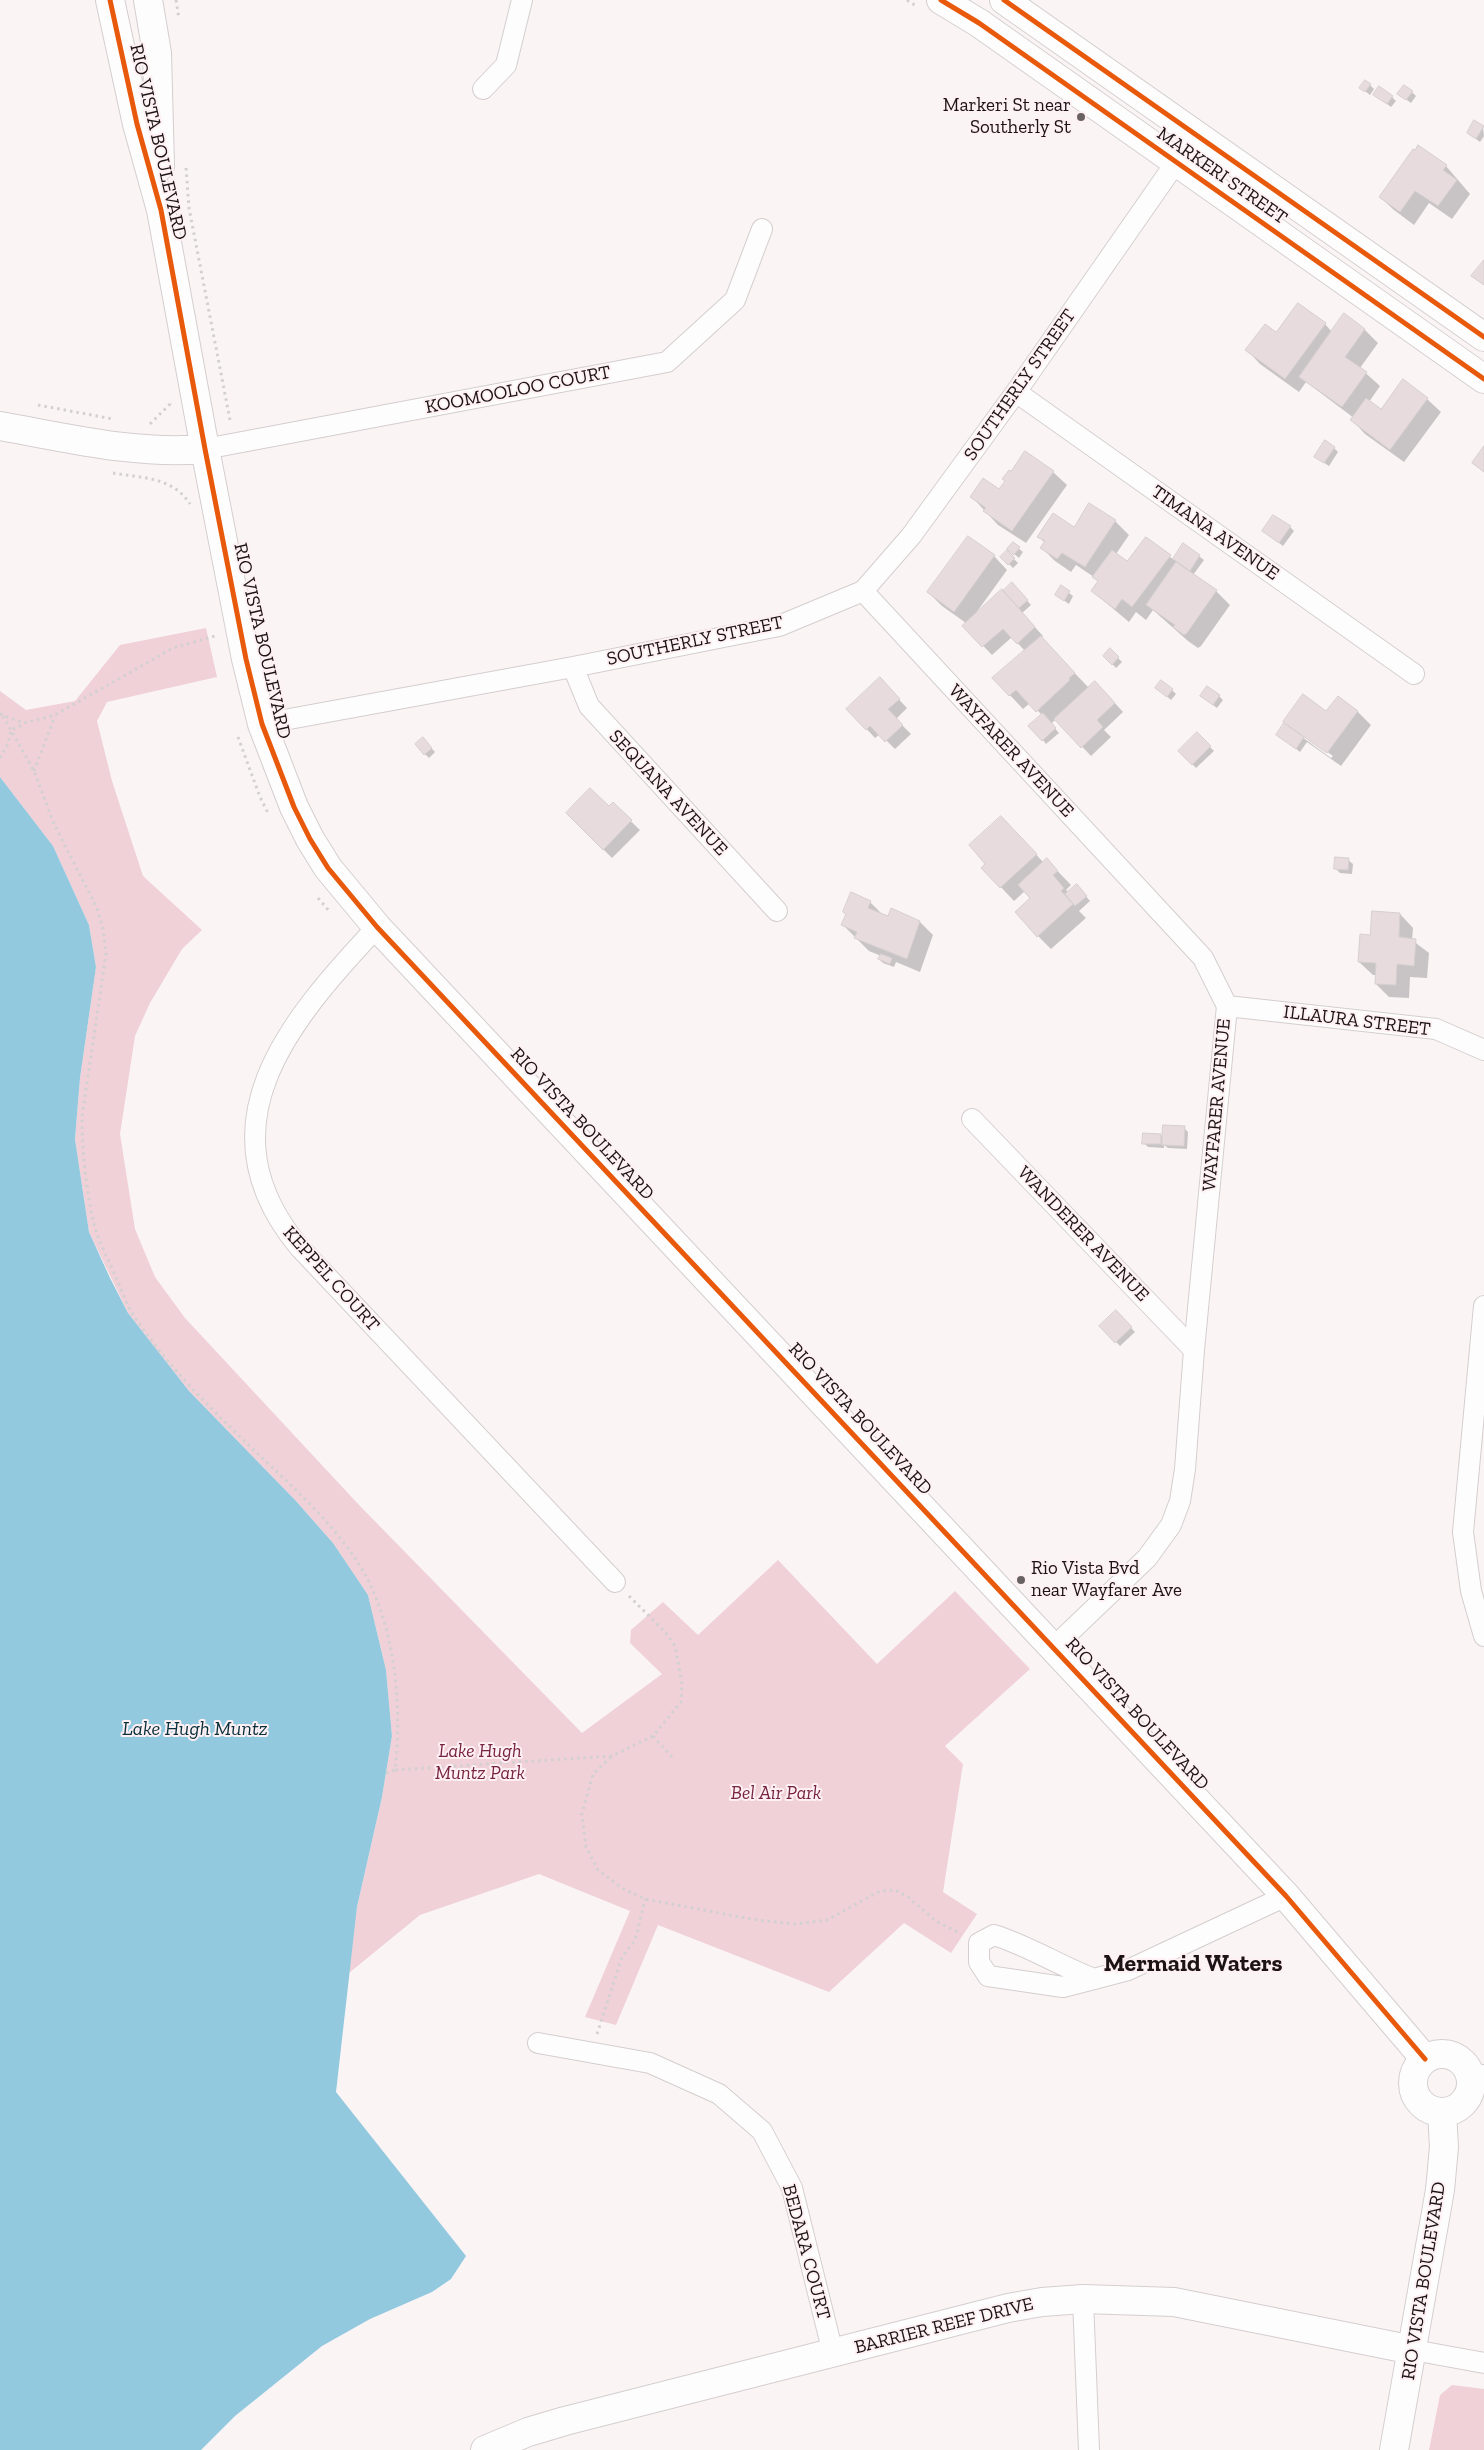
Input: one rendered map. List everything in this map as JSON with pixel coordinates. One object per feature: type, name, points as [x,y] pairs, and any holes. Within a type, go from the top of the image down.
[{"type":"street","name":"RIO VISTA BOULEVARD","points":[[110,0],[137,124],[161,210],[246,659],[250,729],[310,839],[328,868],[377,928],[1286,1896],[1425,2059]]},
{"type":"street","name":"RIO VISTA BOULEVARD","points":[[148,0],[157,53],[161,210]]},
{"type":"street","points":[[483,90],[506,66],[522,0]]},
{"type":"street","name":"MARKERI STREET","points":[[940,0],[979,23],[1484,379]]},
{"type":"street","name":"MARKERI STREET","points":[[1004,0],[1484,337]]},
{"type":"street","name":"SOUTHERLY STREET","points":[[250,729],[779,626],[863,591],[911,536],[1016,392],[1196,135]]},
{"type":"street","name":"KOOMOOLOO COURT","points":[[205,449],[667,362],[735,300],[762,229]]},
{"type":"street","name":"TIMANA AVENUE","points":[[1016,392],[1414,674]]},
{"type":"street","points":[[0,426],[138,450],[172,452],[205,449]]},
{"type":"street","name":"WAYFARER AVENUE","points":[[863,591],[1203,958],[1227,1006],[1194,1350],[1185,1469],[1180,1501],[1171,1525],[1147,1558],[1054,1647]]},
{"type":"street","name":"SEQUANA AVENUE","points":[[574,667],[589,706],[777,910]]},
{"type":"street","name":"KEPPEL COURT","points":[[377,928],[352,954],[312,1005],[284,1043],[267,1074],[259,1100],[255,1125],[255,1150],[260,1180],[269,1203],[285,1230],[300,1248],[615,1582]]},
{"type":"street","name":"ILLAURA STREET","points":[[1227,1006],[1436,1029],[1484,1050]]},
{"type":"street","name":"WANDERER AVENUE","points":[[972,1119],[1194,1350]]},
{"type":"street","points":[[1484,1306],[1463,1532],[1471,1591],[1484,1636]]},
{"type":"street","points":[[1094,1979],[1070,1970],[1015,1942],[994,1934],[979,1943],[979,1962],[988,1976],[1063,1986],[1094,1979],[1128,1970],[1286,1896]]},
{"type":"street","name":"BEDARA COURT","points":[[538,2043],[650,2063],[719,2094],[762,2131],[792,2188],[833,2353]]},
{"type":"street","points":[[1434,2055],[1454,2057],[1477,2074],[1469,2094],[1463,2102],[1451,2110],[1442,2112],[1424,2105],[1415,2092],[1414,2076],[1418,2067],[1425,2059],[1434,2055]]},
{"type":"street","name":"RIO VISTA BOULEVARD","points":[[1394,2450],[1440,2190],[1444,2147],[1442,2112]]},
{"type":"street","points":[[1083,2299],[1089,2450]]},
{"type":"street","name":"BARRIER REEF DRIVE","points":[[485,2450],[528,2432],[565,2420],[1008,2308],[1042,2302],[1083,2299],[1174,2302],[1413,2350]]},
{"type":"street","points":[[1413,2350],[1484,2363]]},
{"type":"path","points":[[176,0],[179,20]]},
{"type":"path","points":[[186,161],[189,208],[230,420]]},
{"type":"path","points":[[140,423],[150,425],[170,404]]},
{"type":"path","points":[[36,405],[121,420]]},
{"type":"path","points":[[106,472],[174,486],[183,493],[191,506]]},
{"type":"path","points":[[213,627],[217,645]]},
{"type":"path","points":[[0,758],[8,744],[11,730],[24,723],[55,715],[173,648],[215,636]]},
{"type":"path","points":[[2,715],[24,723]]},
{"type":"path","points":[[2,715],[34,771],[54,824],[97,908],[103,929],[106,954],[82,1117],[82,1143],[98,1237],[133,1315],[159,1349],[243,1440],[305,1498],[347,1548],[368,1579],[378,1605],[395,1684],[399,1736],[395,1770]]},
{"type":"path","points":[[34,771],[47,732],[55,715]]},
{"type":"path","points":[[250,729],[260,797],[272,821]]},
{"type":"path","points":[[314,892],[324,907],[336,917]]},
{"type":"path","points":[[615,1582],[665,1632],[675,1646],[682,1684],[680,1702],[653,1736],[612,1756],[593,1774],[582,1814],[586,1847],[598,1870],[622,1888],[645,1899],[757,1920],[795,1924],[827,1920],[880,1891],[895,1890],[908,1897],[936,1921],[979,1943]]},
{"type":"path","points":[[653,1736],[672,1757]]},
{"type":"path","points":[[386,1773],[395,1770],[612,1756]]},
{"type":"path","points":[[592,2054],[603,2012],[622,1957],[633,1943],[637,1934],[645,1899]]},
{"type":"green space","points":[[206,628],[217,677],[107,702],[97,721],[112,781],[143,876],[202,930],[182,949],[150,1003],[135,1036],[120,1134],[135,1229],[155,1277],[185,1318],[360,1506],[582,1733],[662,1674],[630,1643],[631,1630],[663,1602],[698,1635],[778,1560],[877,1664],[955,1591],[1030,1669],[945,1746],[963,1764],[943,1892],[977,1914],[951,1953],[904,1923],[829,1992],[658,1925],[616,2025],[585,2017],[630,1911],[539,1874],[420,1915],[349,1973],[357,1907],[382,1797],[392,1736],[386,1670],[368,1595],[333,1543],[296,1501],[189,1391],[128,1313],[89,1232],[75,1139],[80,1078],[96,967],[89,925],[53,846],[0,777],[0,691],[26,710],[75,701],[120,645]]},
{"type":"green space","points":[[1452,2385],[1484,2389],[1484,2450],[1429,2450],[1440,2395]]},
{"type":"water","name":"Lake Hugh Muntz","points":[[0,777],[53,846],[89,925],[96,967],[80,1078],[75,1139],[89,1232],[128,1313],[189,1391],[296,1501],[333,1543],[368,1595],[386,1670],[392,1736],[382,1797],[357,1907],[336,2092],[466,2256],[451,2279],[432,2292],[370,2319],[322,2346],[235,2416],[201,2450],[0,2450]]},
{"type":"building","points":[[1365,80],[1371,84],[1365,92],[1359,88]]},
{"type":"building","points":[[1404,85],[1413,91],[1406,100],[1397,94]]},
{"type":"building","points":[[1379,86],[1393,96],[1387,104],[1373,95]]},
{"type":"building","points":[[1474,120],[1484,126],[1476,139],[1467,133]]},
{"type":"building","points":[[1418,145],[1447,165],[1443,170],[1457,180],[1438,206],[1415,191],[1400,212],[1379,197],[1413,149],[1415,150]]},
{"type":"building","points":[[1484,260],[1484,285],[1471,276]]},
{"type":"building","points":[[1298,303],[1326,323],[1285,379],[1245,350],[1265,324],[1276,332]]},
{"type":"building","points":[[1344,313],[1365,329],[1345,357],[1367,372],[1342,407],[1299,377]]},
{"type":"building","points":[[1403,379],[1428,398],[1390,450],[1350,420],[1366,398],[1381,409]]},
{"type":"building","points":[[1325,440],[1335,447],[1324,463],[1314,457]]},
{"type":"building","points":[[1484,446],[1484,472],[1472,463]]},
{"type":"building","points":[[1025,451],[1054,471],[1012,531],[983,511],[986,508],[970,497],[983,478],[999,489],[1005,481],[1002,479],[1009,470],[1011,471]]},
{"type":"building","points":[[1089,503],[1116,520],[1085,567],[1062,553],[1057,559],[1040,548],[1045,541],[1037,537],[1053,513],[1074,527]]},
{"type":"building","points":[[1273,515],[1291,526],[1279,543],[1262,531]]},
{"type":"building","points":[[968,536],[995,555],[954,612],[927,592]]},
{"type":"building","points":[[1146,537],[1171,555],[1132,607],[1122,599],[1115,609],[1091,591],[1098,581],[1092,577],[1112,550],[1127,561]]},
{"type":"building","points":[[1013,542],[1020,547],[1014,555],[1007,549]]},
{"type":"building","points":[[1183,543],[1200,555],[1190,571],[1173,559]]},
{"type":"building","points":[[1007,550],[1015,558],[1008,565],[1000,557]]},
{"type":"building","points":[[1176,562],[1217,590],[1184,635],[1173,627],[1175,625],[1146,605]]},
{"type":"building","points":[[1012,582],[1028,600],[1019,608],[1003,591]]},
{"type":"building","points":[[1061,585],[1070,591],[1064,601],[1055,595]]},
{"type":"building","points":[[1002,589],[1035,627],[1017,644],[1003,629],[982,647],[962,626]]},
{"type":"building","points":[[1041,636],[1075,673],[1036,712],[1016,690],[1009,696],[992,678]]},
{"type":"building","points":[[1110,648],[1119,657],[1112,665],[1103,656]]},
{"type":"building","points":[[880,677],[900,699],[888,709],[903,725],[885,742],[870,726],[866,730],[846,709]]},
{"type":"building","points":[[1161,680],[1173,689],[1167,697],[1155,688]]},
{"type":"building","points":[[1095,681],[1115,703],[1097,720],[1103,727],[1081,748],[1054,719]]},
{"type":"building","points":[[1207,686],[1220,695],[1213,705],[1200,696]]},
{"type":"building","points":[[1303,694],[1326,711],[1338,696],[1358,711],[1327,753],[1283,722]]},
{"type":"building","points":[[1043,713],[1056,728],[1042,741],[1028,726]]},
{"type":"building","points":[[1284,723],[1304,737],[1296,749],[1276,735]]},
{"type":"building","points":[[1197,732],[1211,746],[1192,765],[1178,751]]},
{"type":"building","points":[[423,737],[432,748],[424,755],[415,744]]},
{"type":"building","points":[[590,788],[609,806],[613,802],[632,820],[603,850],[566,813]]},
{"type":"building","points":[[1001,816],[1037,854],[1000,888],[981,868],[985,864],[969,845]]},
{"type":"building","points":[[1335,857],[1349,858],[1348,870],[1334,869]]},
{"type":"building","points":[[1047,858],[1058,871],[1053,875],[1064,888],[1061,891],[1073,904],[1037,937],[1015,912],[1030,898],[1018,885]]},
{"type":"building","points":[[1077,884],[1087,896],[1075,906],[1065,894]]},
{"type":"building","points":[[851,892],[871,901],[868,908],[888,916],[891,908],[920,921],[907,959],[854,938],[857,932],[841,925],[846,914],[843,912]]},
{"type":"building","points":[[1372,911],[1400,913],[1399,937],[1416,939],[1414,966],[1397,964],[1396,985],[1375,984],[1376,963],[1358,962],[1360,934],[1370,935]]},
{"type":"building","points":[[881,954],[892,958],[890,964],[878,959]]},
{"type":"building","points":[[1163,1125],[1185,1126],[1184,1146],[1162,1145]]},
{"type":"building","points":[[1143,1133],[1161,1134],[1161,1144],[1142,1144]]},
{"type":"building","points":[[1116,1310],[1132,1327],[1115,1343],[1099,1326]]},
{"type":"cycle path","points":[[110,0],[137,124],[161,210],[246,659],[262,724],[294,807],[310,839],[328,868],[377,927],[1286,1896],[1425,2059]]},
{"type":"cycle path","points":[[941,0],[979,23],[1484,379]]},
{"type":"cycle path","points":[[1004,0],[1484,337]]},
{"type":"place","name":"Markeri St near Southerly St","points":[[1081,117]]},
{"type":"place","name":"Rio Vista Bvd near Wayfarer Ave","points":[[1021,1580]]},
{"type":"district","name":"Mermaid Waters","points":[[1193,1964]]},
{"type":"park label","name":"Lake Hugh Muntz Park","points":[[480,1763]]},
{"type":"park label","name":"Bel Air Park","points":[[776,1794]]}]
